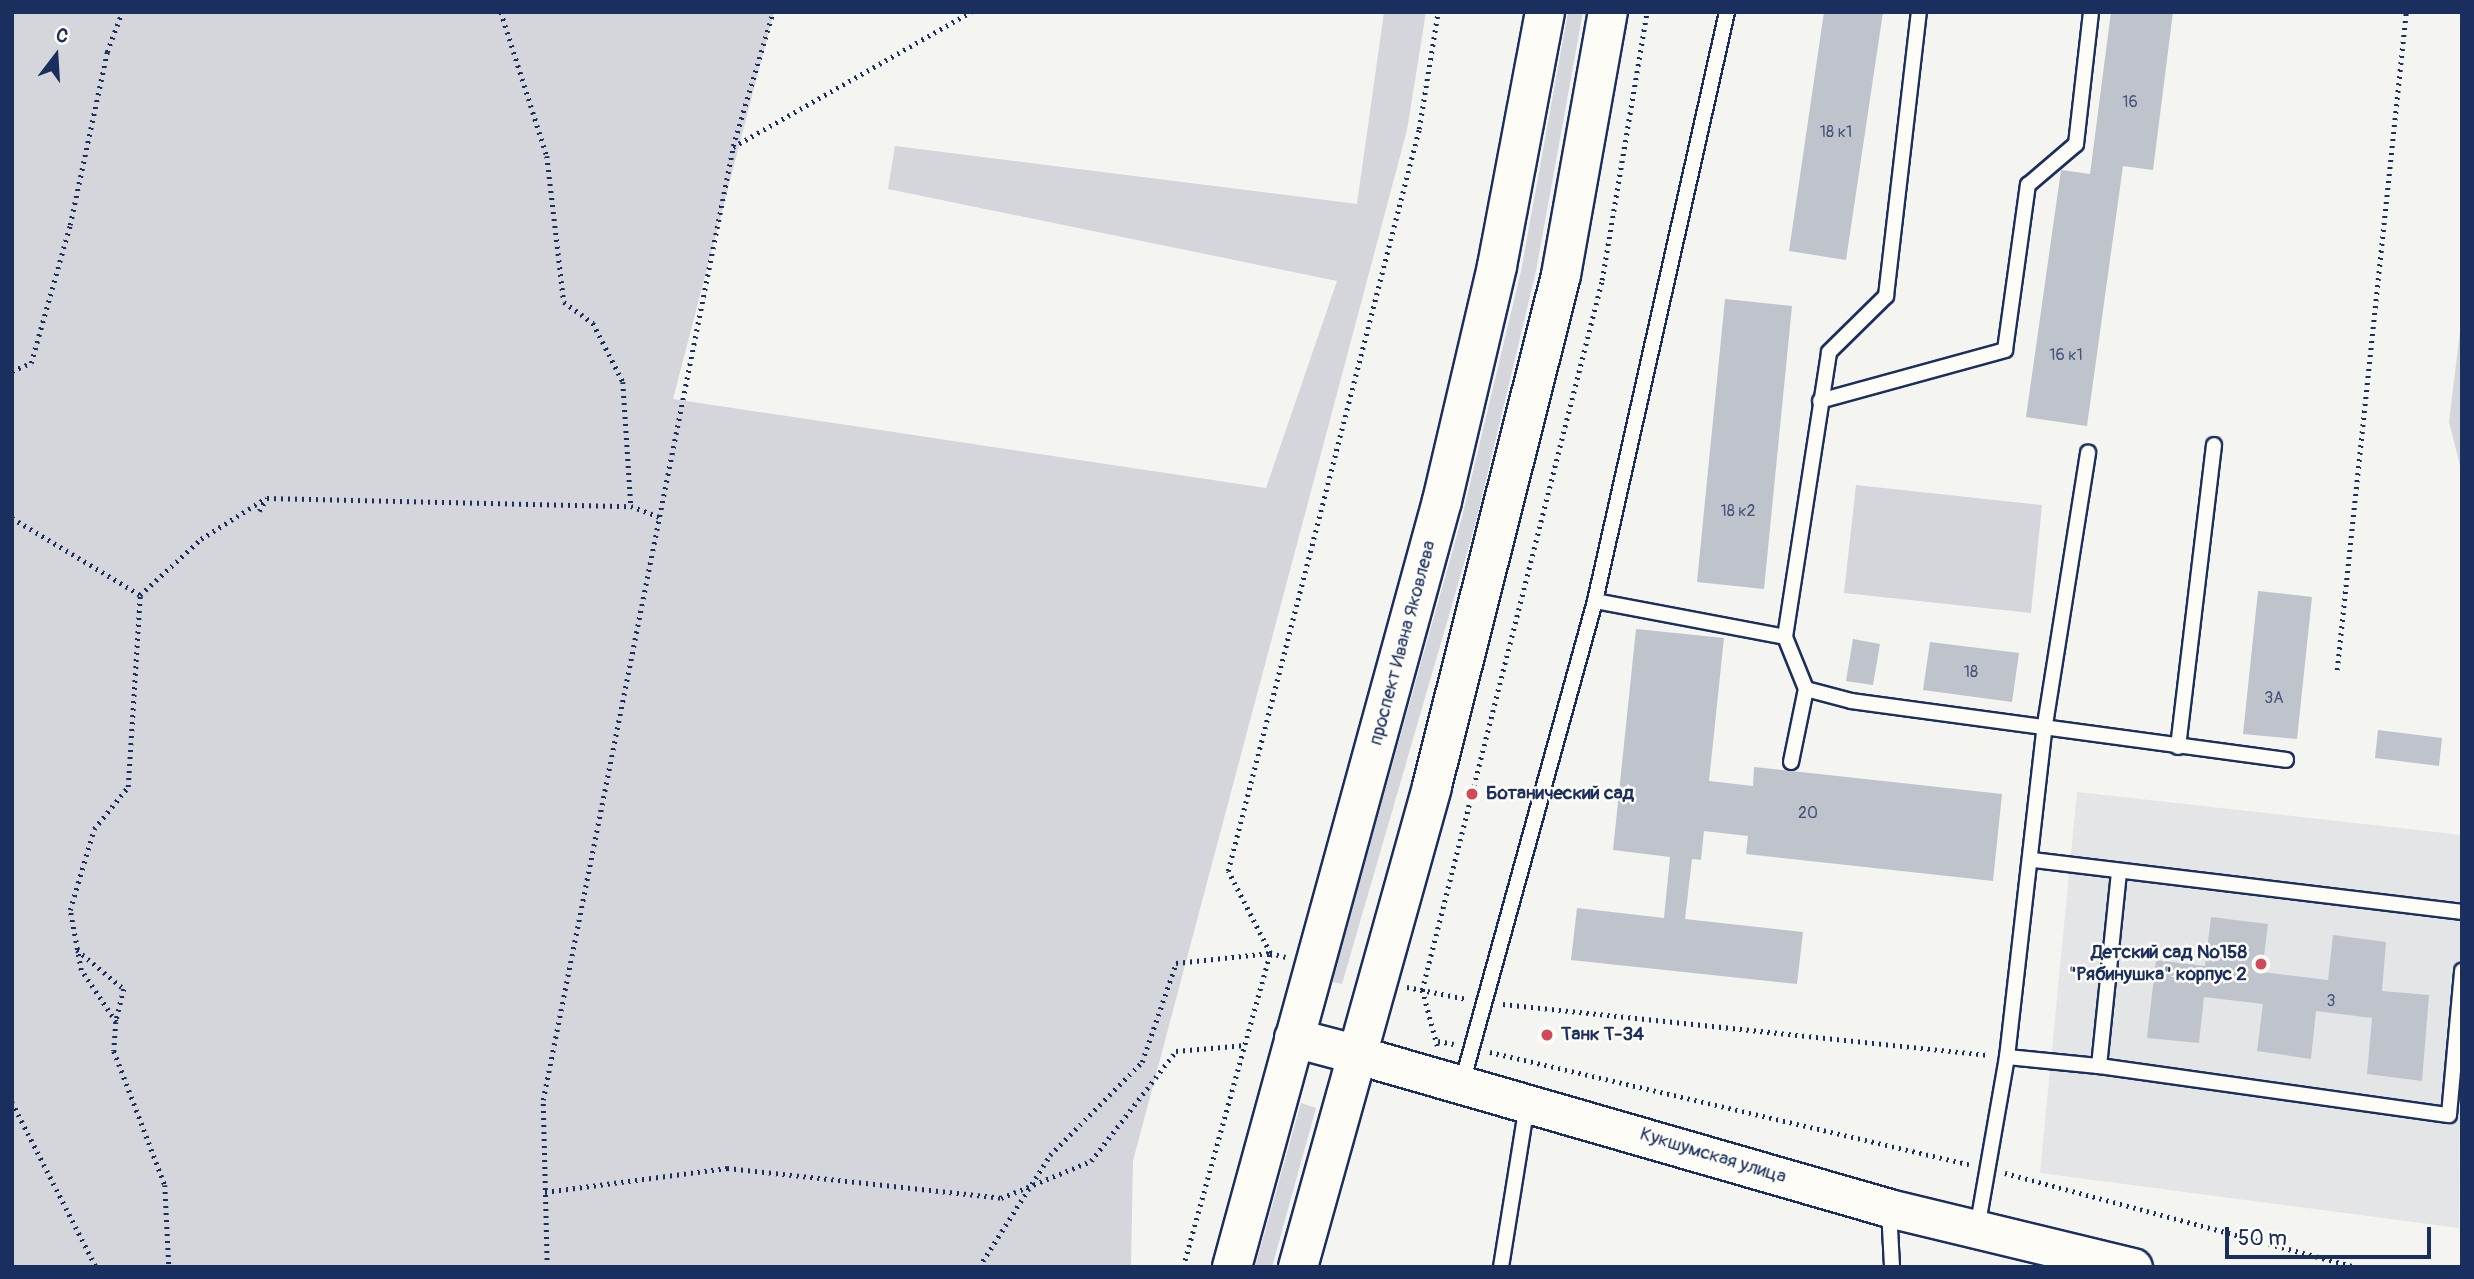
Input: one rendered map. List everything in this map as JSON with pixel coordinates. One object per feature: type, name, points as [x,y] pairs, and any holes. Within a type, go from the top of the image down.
[{"type":"main road","name":"проспект Ивана Яковлева","points":[[1232,1267],[1442,501],[1497,266],[1545,12]]},
{"type":"main road","points":[[1298,1267],[1358,1055],[1561,275],[1608,12]]},
{"type":"main road","name":"Кукшумская улица","points":[[1294,1038],[1358,1055]]},
{"type":"street","name":"Кукшумская улица","points":[[1358,1055],[1528,1101],[1889,1208],[2133,1267]]},
{"type":"lane","points":[[1462,1083],[1595,601],[1727,12]]},
{"type":"lane","points":[[1791,762],[1805,690],[1785,637],[1820,401],[1829,352],[1886,296],[1919,12]]},
{"type":"lane","points":[[1820,401],[2005,349],[2028,185],[2076,144],[2091,12]]},
{"type":"lane","points":[[2178,747],[2214,445]]},
{"type":"lane","points":[[1976,1230],[2007,1056],[2033,860],[2044,731],[2088,452]]},
{"type":"lane","points":[[1595,601],[1785,637]]},
{"type":"lane","points":[[1805,690],[2044,731],[2286,760]]},
{"type":"lane","points":[[2033,860],[2462,912]]},
{"type":"lane","points":[[2099,1066],[2119,872]]},
{"type":"lane","points":[[2007,1056],[2099,1066],[2449,1115],[2462,971]]},
{"type":"lane","points":[[1502,1267],[1528,1101]]},
{"type":"lane","points":[[1889,1208],[1892,1267]]},
{"type":"path","points":[[12,371],[31,363],[70,225],[107,52],[122,12]]},
{"type":"path","points":[[501,12],[547,156],[564,302],[593,323],[623,382],[631,506]]},
{"type":"path","points":[[547,1267],[543,1100],[733,147],[773,12]]},
{"type":"path","points":[[733,147],[971,12]]},
{"type":"path","points":[[1183,1267],[1270,953],[1228,872],[1419,129],[1438,12]]},
{"type":"path","points":[[1647,12],[1602,280],[1422,990],[1438,1041],[1989,1169],[2356,1267]]},
{"type":"path","points":[[2337,670],[2406,12]]},
{"type":"path","points":[[259,511],[267,498]]},
{"type":"path","points":[[116,1023],[81,970],[70,910],[94,829],[128,787],[140,595],[201,539],[267,498],[631,506],[659,517]]},
{"type":"path","points":[[12,518],[140,595]]},
{"type":"path","points":[[78,950],[124,989],[116,1023],[114,1051],[164,1185],[169,1267]]},
{"type":"path","points":[[979,1267],[1050,1155],[1142,1062],[1176,963],[1270,953]]},
{"type":"path","points":[[1422,990],[1483,1002],[2007,1056]]},
{"type":"path","points":[[545,1192],[727,1168],[1001,1198],[1091,1161],[1176,1051],[1246,1045]]},
{"type":"path","points":[[12,1102],[96,1267]]},
{"type":"shaded area","points":[[12,12],[774,12],[673,399],[1266,488],[1337,281],[888,189],[895,146],[1357,204],[1384,12],[1426,12],[1407,130],[1133,1161],[1131,1267],[12,1267]]},
{"type":"shaded area","points":[[1568,12],[1583,12],[1536,271],[1476,522],[1342,984],[1333,982],[1462,517],[1521,271]]},
{"type":"shaded area","points":[[2462,315],[2462,473],[2449,422]]},
{"type":"shaded area","points":[[1856,485],[2042,505],[2031,613],[1844,593]]},
{"type":"shaded area","name":"Детский сад №158 \"Рябинушка\" корпус 2","points":[[2077,792],[2462,835],[2459,1228],[2040,1173]]},
{"type":"shaded area","points":[[1301,1103],[1316,1108],[1272,1267],[1255,1267]]},
{"type":"building","points":[[1824,12],[1883,12],[1846,260],[1789,251]]},
{"type":"building","points":[[2111,12],[2173,12],[2153,170],[2123,166],[2087,426],[2026,417],[2061,170],[2090,174]]},
{"type":"building","points":[[1725,299],[1792,306],[1764,589],[1697,582]]},
{"type":"building","points":[[2258,591],[2312,597],[2297,739],[2243,734]]},
{"type":"building","points":[[1636,629],[1724,638],[1709,781],[1753,786],[1754,767],[2002,794],[1993,881],[1746,854],[1748,836],[1704,831],[1701,860],[1692,859],[1685,919],[1803,932],[1797,984],[1571,960],[1577,908],[1664,918],[1670,857],[1613,850]]},
{"type":"building","points":[[1853,639],[1880,644],[1873,685],[1846,681]]},
{"type":"building","points":[[1930,642],[2019,653],[2012,702],[1923,690]]},
{"type":"building","points":[[2378,730],[2442,738],[2439,766],[2375,758]]},
{"type":"building","points":[[2211,917],[2268,924],[2262,972],[2328,980],[2333,935],[2386,942],[2382,991],[2429,995],[2422,1081],[2367,1074],[2372,1018],[2316,1011],[2311,1059],[2257,1051],[2263,1004],[2204,997],[2199,1043],[2147,1038],[2156,960],[2205,966]]},
{"type":"place","name":"Ботанический сад","points":[[1472,794]]},
{"type":"place","name":"Детский сад №158 \"Рябинушка\" корпус 2","points":[[2261,964]]},
{"type":"place","name":"Танк Т-34","points":[[1547,1035]]}]
